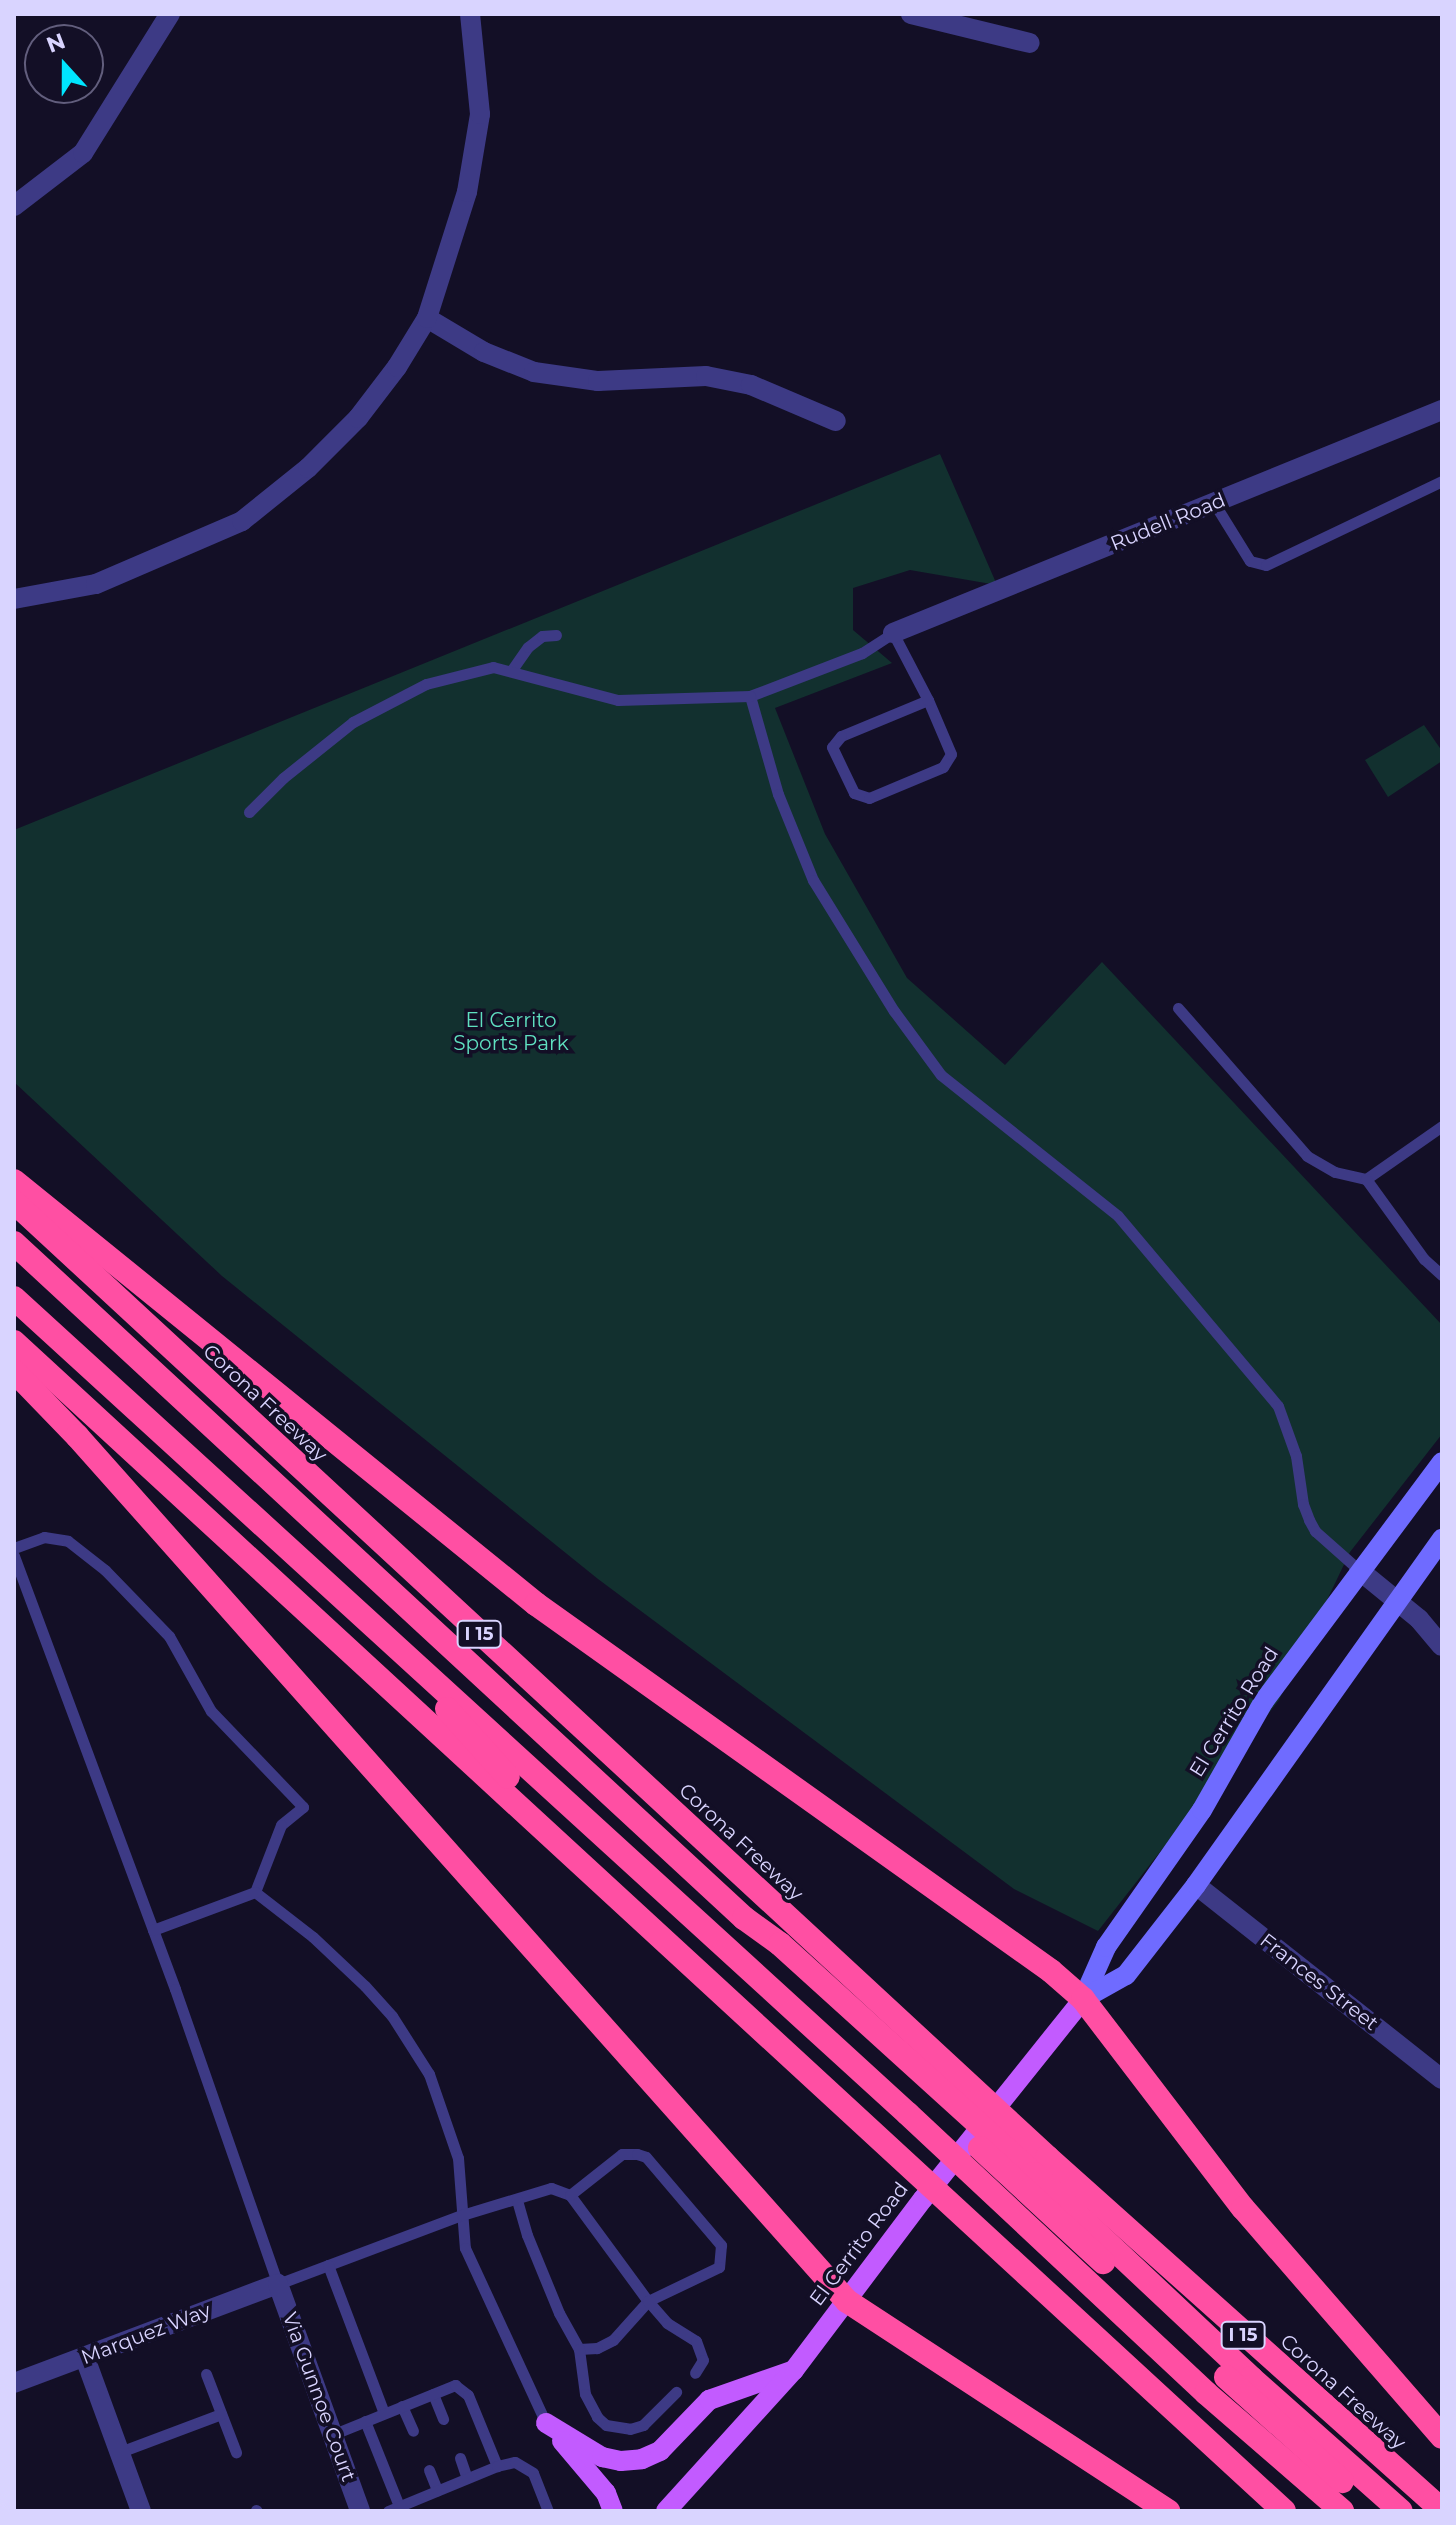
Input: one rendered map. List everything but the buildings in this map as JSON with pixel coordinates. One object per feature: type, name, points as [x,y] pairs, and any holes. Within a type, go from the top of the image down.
[{"type":"highway","points":[[14,1181],[536,1604],[1051,1971],[1083,1999],[1243,2208],[1442,2437]]},
{"type":"highway","name":"Corona Freeway","points":[[14,1202],[927,2089],[1035,2173],[1442,2510]]},
{"type":"highway","points":[[14,1243],[744,1918],[770,1951],[927,2089],[1008,2208],[1206,2393],[1342,2511]]},
{"type":"highway","points":[[14,1298],[276,1538],[927,2089],[1035,2173],[1251,2378],[1401,2511]]},
{"type":"highway","points":[[14,1342],[1284,2511]]},
{"type":"highway","points":[[14,1371],[77,1436],[847,2301],[1168,2511]]},
{"type":"highway","points":[[276,1538],[320,1590],[439,1700],[606,1885]]},
{"type":"highway","points":[[1035,2173],[1266,2415],[1377,2511]]},
{"type":"main road","name":"El Cerrito Road","points":[[666,2511],[794,2370],[923,2199],[1083,1999],[1106,1947],[1202,1810],[1264,1701],[1442,1462]]},
{"type":"main road","name":"El Cerrito Road","points":[[1083,1999],[1126,1975],[1196,1885],[1442,1539]]},
{"type":"main road","points":[[546,2423],[602,2457],[621,2461],[642,2459],[660,2451],[709,2400],[794,2370]]},
{"type":"main road","points":[[546,2423],[606,2493],[613,2511]]},
{"type":"street","points":[[14,206],[83,153],[170,14]]},
{"type":"street","points":[[14,599],[96,584],[242,521],[308,468],[358,418],[397,367],[427,318],[467,192],[480,114],[470,14]]},
{"type":"street","points":[[911,14],[1030,43]]},
{"type":"street","points":[[427,318],[484,352],[534,372],[598,381],[706,376],[751,385],[836,421]]},
{"type":"street","name":"Rudell Road","points":[[893,633],[1442,410]]},
{"type":"street","points":[[1359,1570],[1397,1600],[1442,1646]]},
{"type":"street","name":"Frances Street","points":[[1196,1885],[1442,2079]]},
{"type":"street","name":"Marquez Way","points":[[14,2383],[278,2284]]},
{"type":"street","name":"Via Gunnoe Court","points":[[278,2284],[360,2511]]},
{"type":"street","points":[[85,2358],[141,2511]]},
{"type":"lane","points":[[1214,503],[1250,561],[1266,565],[1442,481]]},
{"type":"lane","points":[[249,812],[283,778],[353,722],[426,684],[493,667],[618,700],[750,696],[862,653],[893,633],[928,700],[951,754],[943,767],[869,798],[854,793],[832,747],[841,736],[928,700]]},
{"type":"lane","points":[[511,671],[528,647],[542,636],[556,635]]},
{"type":"lane","points":[[750,696],[778,794],[806,866],[894,1011],[941,1075],[1118,1216],[1278,1406],[1296,1456],[1303,1504],[1309,1520],[1315,1531],[1359,1570]]},
{"type":"lane","points":[[1178,1008],[1307,1156],[1335,1172],[1366,1179],[1424,1259],[1442,1275]]},
{"type":"lane","points":[[1366,1179],[1442,1126]]},
{"type":"lane","points":[[14,1548],[44,1537],[68,1541],[105,1570],[169,1636],[211,1711],[303,1807],[281,1825],[255,1892],[153,1930]]},
{"type":"lane","points":[[14,1556],[153,1930],[278,2284],[462,2215],[551,2188],[570,2195],[648,2301],[667,2323],[696,2341],[703,2360],[695,2373]]},
{"type":"lane","points":[[255,1892],[344,1965],[409,2039],[440,2096],[458,2158],[465,2248],[546,2423]]},
{"type":"lane","points":[[570,2195],[622,2154],[637,2154],[646,2157],[721,2245],[719,2267],[710,2275],[648,2301],[613,2340],[597,2348],[579,2349]]},
{"type":"lane","points":[[517,2199],[527,2235],[559,2313],[579,2349],[585,2394],[597,2417],[606,2425],[630,2429],[643,2425],[676,2392]]},
{"type":"lane","points":[[328,2265],[384,2413]]},
{"type":"lane","points":[[206,2374],[236,2452]]},
{"type":"lane","points":[[334,2434],[455,2385],[462,2388],[497,2466]]},
{"type":"lane","points":[[433,2394],[443,2419]]},
{"type":"lane","points":[[402,2406],[413,2431]]},
{"type":"lane","points":[[120,2452],[221,2414]]},
{"type":"lane","points":[[365,2421],[396,2509],[497,2466],[515,2462],[533,2473],[548,2511]]},
{"type":"lane","points":[[460,2458],[467,2478]]},
{"type":"lane","points":[[429,2470],[437,2490]]},
{"type":"green space","name":"El Cerrito Sports Park","points":[[940,454],[997,585],[910,570],[853,588],[853,630],[892,663],[775,708],[825,834],[907,978],[1005,1065],[1102,962],[1442,1325],[1442,1434],[1350,1552],[1279,1700],[1098,1931],[1014,1889],[598,1579],[222,1276],[14,1082],[14,830]]},
{"type":"green space","points":[[1424,725],[1442,751],[1442,761],[1388,797],[1365,760]]}]
